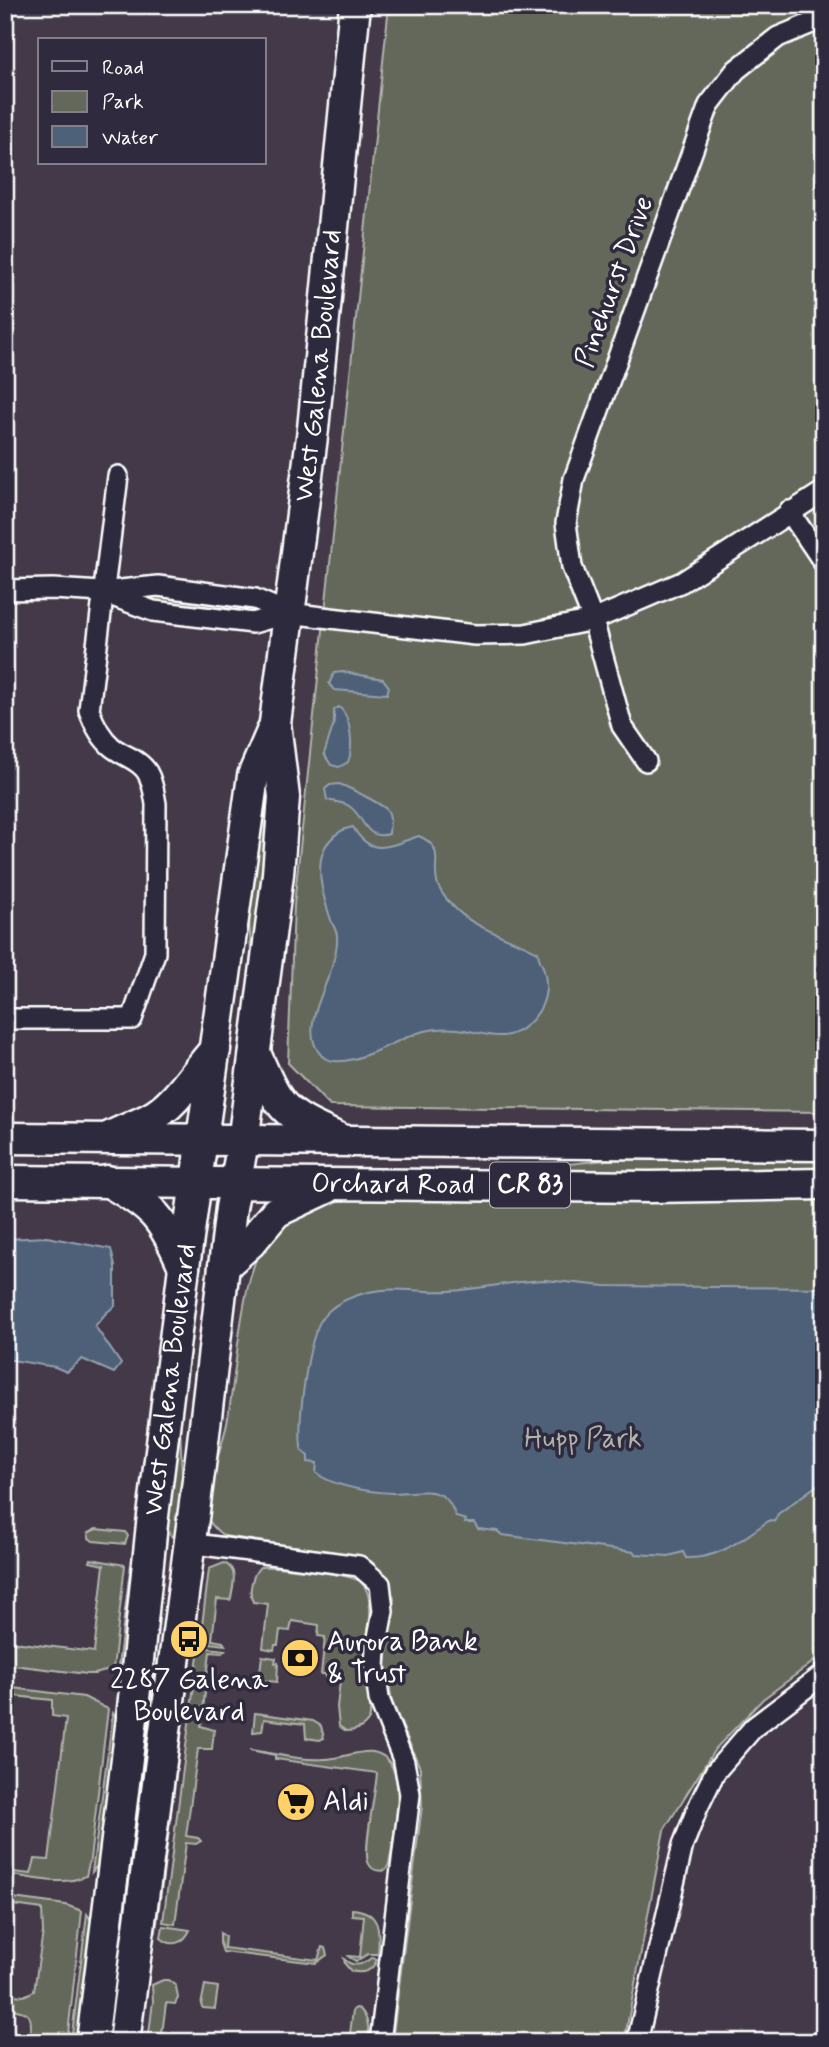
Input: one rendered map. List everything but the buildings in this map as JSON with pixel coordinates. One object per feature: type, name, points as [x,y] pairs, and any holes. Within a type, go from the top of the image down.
[{"type":"main road","name":"West Galena Boulevard","points":[[124,2042],[224,1266],[278,874],[284,797],[275,723],[313,429],[355,5]]},
{"type":"main road","name":"West Galena Boulevard","points":[[92,2042],[132,1718],[152,1524],[201,1142],[253,776],[275,723]]},
{"type":"main road","points":[[106,1139],[151,1118],[167,1106],[181,1093],[196,1070],[215,1049]]},
{"type":"main road","points":[[255,1052],[278,1102],[291,1115],[348,1142]]},
{"type":"main road","name":"Orchard Road","points":[[5,1138],[201,1142],[824,1145]]},
{"type":"main road","name":"Orchard Road","points":[[5,1181],[650,1187],[824,1184]]},
{"type":"main road","points":[[107,1181],[139,1199],[159,1217],[184,1267]]},
{"type":"main road","points":[[224,1266],[250,1243],[276,1212],[337,1184]]},
{"type":"main road","points":[[152,1524],[164,1538],[168,1552],[165,1600],[176,1637]]},
{"type":"street","name":"Pinehurst Drive","points":[[646,761],[622,726],[593,620],[572,567],[566,523],[574,479],[709,105],[736,70],[778,37],[824,18]]},
{"type":"street","points":[[5,1019],[132,1019],[155,953],[156,804],[152,783],[146,770],[137,761],[113,748],[102,738],[89,710],[118,477]]},
{"type":"street","points":[[5,590],[102,592],[158,586],[255,599],[288,613],[475,635],[525,634],[593,620],[682,583],[789,511],[824,491]]},
{"type":"street","points":[[789,511],[824,564]]},
{"type":"street","points":[[188,1543],[359,1566],[380,1584],[383,1611],[375,1668],[379,1699],[404,1762],[410,1794],[380,2042]]},
{"type":"street","points":[[637,2042],[683,1844],[715,1772],[754,1727],[824,1674]]},
{"type":"green space","points":[[389,5],[824,5],[824,1112],[330,1106],[288,1063],[294,905]]},
{"type":"green space","points":[[151,595],[225,604],[226,608],[222,610],[150,601]]},
{"type":"green space","points":[[267,767],[271,864],[252,971],[246,862]]},
{"type":"green space","points":[[664,1154],[824,1156],[824,1173],[491,1172]]},
{"type":"green space","name":"Hupp Park","points":[[380,1197],[824,1197],[824,1654],[763,1699],[715,1749],[664,1830],[624,2042],[392,2042],[422,1806],[420,1768],[392,1702],[386,1664],[394,1599],[388,1579],[371,1561],[354,1555],[224,1536],[210,1523],[204,1510],[203,1505],[226,1428],[248,1287],[265,1239],[277,1222],[298,1210],[326,1203]]},
{"type":"green space","points":[[175,1425],[180,1425],[183,1498],[176,1544],[162,1519]]},
{"type":"green space","points":[[96,1529],[125,1532],[128,1536],[125,1544],[93,1541],[88,1533]]},
{"type":"green space","points":[[91,1559],[125,1565],[113,1669],[87,1674],[5,1664],[5,1641],[94,1652],[104,1565],[90,1562]]},
{"type":"green space","points":[[224,1563],[232,1569],[233,1588],[230,1600],[217,1599],[212,1640],[225,1645],[200,1642],[209,1569]]},
{"type":"green space","points":[[260,1567],[329,1573],[361,1582],[369,1599],[370,1610],[364,1672],[370,1714],[362,1727],[346,1731],[339,1726],[337,1707],[340,1681],[327,1679],[325,1674],[321,1674],[325,1637],[318,1636],[319,1625],[292,1621],[290,1631],[280,1630],[278,1645],[275,1645],[274,1650],[263,1648],[268,1604],[253,1602],[251,1594],[253,1579]]},
{"type":"green space","points":[[130,1570],[135,1578],[126,1658],[118,1666]]},
{"type":"green space","points":[[199,1577],[201,1580],[156,1931],[153,1926]]},
{"type":"green space","points":[[156,1628],[152,1741],[115,2042],[106,2042]]},
{"type":"green space","points":[[199,1647],[225,1650],[222,1653],[210,1652],[201,1726],[214,1730],[212,1749],[198,1749],[186,1836],[201,1841],[196,1844],[186,1843],[175,1924],[163,1922]]},
{"type":"green space","points":[[262,1656],[276,1658],[277,1682],[259,1680]]},
{"type":"green space","points":[[5,1687],[84,1697],[108,1709],[86,1876],[57,1881],[5,1874],[5,1871],[31,1874],[35,1859],[49,1860],[66,1718],[52,1716],[52,1700],[5,1695]]},
{"type":"green space","points":[[113,1713],[120,1723],[101,1861],[92,1872]]},
{"type":"green space","points":[[255,1713],[313,1721],[321,1726],[324,1738],[306,1738],[305,1724],[264,1719],[262,1731],[253,1732]]},
{"type":"green space","points":[[250,1750],[307,1759],[331,1759],[367,1752],[385,1758],[393,1769],[398,1801],[394,1837],[386,1870],[373,1869],[369,1865],[367,1855],[377,1773],[275,1759],[275,1755]]},
{"type":"green space","points":[[5,1897],[66,1905],[82,1911],[67,2042],[29,2042],[29,2016],[21,2011],[5,2008],[5,1994],[24,1996],[34,1991],[43,1932],[42,1909],[5,1904]]},
{"type":"green space","points":[[352,1909],[369,1914],[373,1918],[377,1924],[379,1938],[378,1954],[368,1954],[356,1961],[347,1956],[360,1957],[364,1916],[352,1915]]},
{"type":"green space","points":[[87,1914],[93,1923],[81,2042],[71,2042]]},
{"type":"green space","points":[[163,1926],[190,1930],[181,1941],[169,1943],[161,1938]]},
{"type":"green space","points":[[220,1933],[225,1936],[224,1948],[318,1960],[322,1947],[327,1955],[316,1963],[223,1952]]},
{"type":"green space","points":[[371,1958],[377,1959],[373,1966],[360,1972],[351,1971],[344,1959],[358,1965]]},
{"type":"green space","points":[[163,1980],[176,1986],[178,1998],[175,2004],[166,2003],[161,2042],[148,2042],[153,2001],[152,1985]]},
{"type":"green space","points":[[205,1985],[218,1987],[215,2009],[203,2008],[201,2005]]},
{"type":"green space","points":[[360,2009],[367,2020],[368,2042],[349,2042],[353,2010]]},
{"type":"water","points":[[334,673],[383,679],[389,687],[387,694],[334,690],[329,684]]},
{"type":"water","points":[[339,707],[349,724],[351,740],[348,762],[339,767],[331,765],[324,754],[334,723],[334,710]]},
{"type":"water","points":[[339,784],[373,800],[388,811],[389,834],[374,834],[349,806],[327,800],[325,789]]},
{"type":"water","points":[[353,827],[360,837],[375,846],[383,847],[419,836],[427,841],[435,851],[438,885],[443,895],[461,914],[481,927],[538,952],[545,975],[546,990],[542,1005],[528,1024],[519,1031],[502,1036],[458,1029],[430,1030],[356,1058],[331,1061],[322,1056],[315,1046],[313,1024],[336,951],[337,933],[322,890],[321,857],[334,837]]},
{"type":"water","points":[[47,1237],[111,1249],[115,1266],[115,1306],[95,1326],[121,1364],[114,1373],[82,1359],[67,1372],[55,1367],[5,1359],[5,1239]]},
{"type":"water","points":[[545,1280],[605,1286],[824,1288],[824,1480],[778,1514],[774,1522],[770,1520],[721,1551],[686,1558],[683,1552],[669,1556],[635,1554],[502,1535],[497,1531],[478,1529],[474,1523],[465,1523],[466,1520],[456,1517],[447,1500],[434,1493],[363,1490],[332,1482],[316,1473],[317,1463],[308,1462],[308,1456],[301,1447],[302,1399],[312,1343],[323,1317],[332,1308],[350,1298],[379,1290],[449,1291]]},
{"type":"place","name":"2287 Galena Boulevard","points":[[189,1639]]},
{"type":"place","name":"Aurora Bank & Trust","points":[[300,1658]]},
{"type":"place","name":"Aldi","points":[[296,1802]]}]
